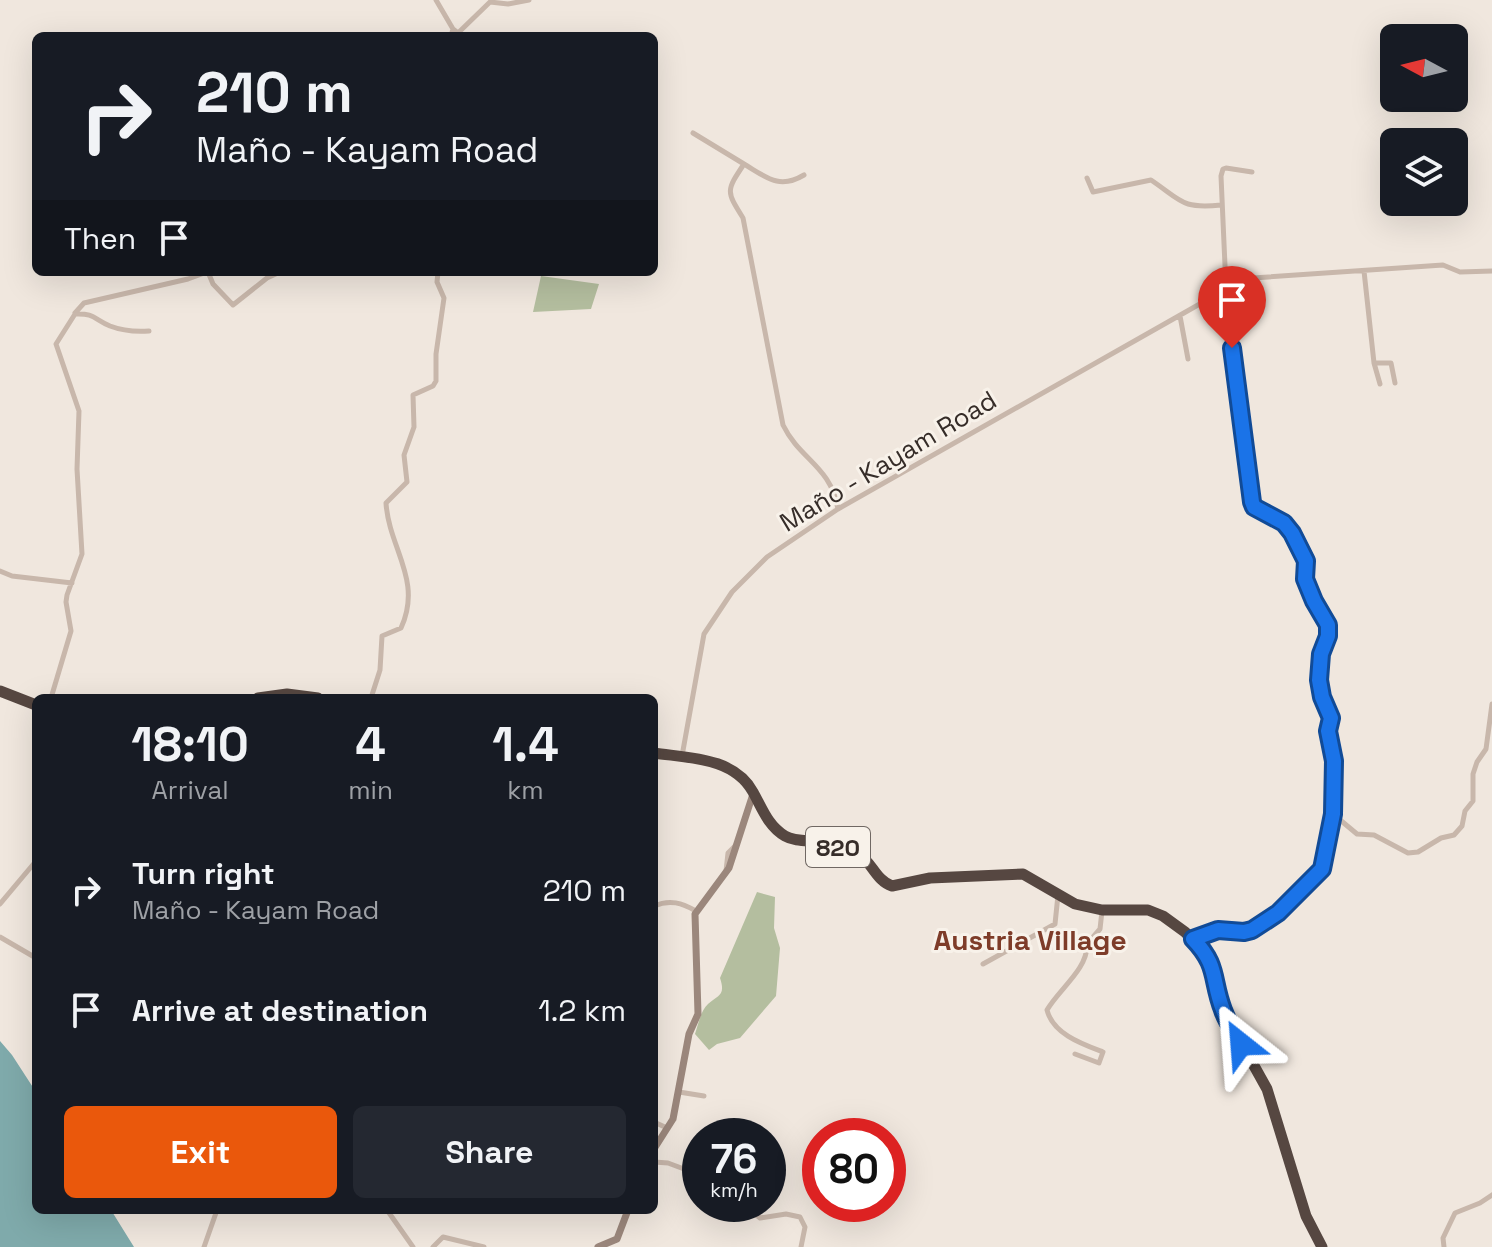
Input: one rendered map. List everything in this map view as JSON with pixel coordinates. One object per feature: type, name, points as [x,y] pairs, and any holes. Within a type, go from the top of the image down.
[{"type":"highway","points":[[0,691],[32,703]]},
{"type":"highway","name":"820","points":[[658,754],[708,761],[737,772],[754,792],[765,815],[785,836],[826,842],[860,855],[886,884],[892,886],[930,878],[1017,873],[1034,879],[1075,904],[1102,910],[1148,910],[1163,916],[1206,953],[1214,970],[1223,1010],[1267,1089],[1306,1216],[1322,1247]]},
{"type":"street","points":[[436,0],[452,32]]},
{"type":"street","points":[[459,32],[492,1],[508,4],[529,0]]},
{"type":"street","points":[[693,133],[770,179],[792,182],[804,175]]},
{"type":"street","points":[[744,164],[729,186],[729,196],[743,218],[783,425],[800,450],[828,479],[838,509]]},
{"type":"street","points":[[1193,939],[1218,930],[1252,930],[1278,913],[1322,869],[1333,814],[1334,761],[1328,731],[1331,718],[1319,680],[1328,625],[1305,579],[1306,561],[1292,533],[1284,523],[1254,507],[1252,502],[1226,288],[1221,205],[1223,169],[1252,172]]},
{"type":"street","points":[[1087,178],[1093,192],[1151,180],[1183,204],[1196,208],[1221,205]]},
{"type":"street","name":"Maño - Kayam Road","points":[[682,757],[701,645],[707,626],[717,610],[767,557],[838,509],[1226,288],[1253,278],[1443,265],[1460,272],[1492,271]]},
{"type":"street","points":[[1364,271],[1374,363],[1380,384]]},
{"type":"street","points":[[52,694],[71,631],[66,602],[82,554],[77,469],[79,411],[56,344],[84,303],[197,276]]},
{"type":"street","points":[[210,276],[213,284],[233,305],[271,276]]},
{"type":"street","points":[[372,694],[380,670],[382,636],[401,628],[409,600],[408,579],[386,503],[407,482],[404,455],[414,433],[413,395],[433,386],[436,381],[436,354],[444,298],[438,276]]},
{"type":"street","points":[[75,314],[89,313],[126,331],[149,331]]},
{"type":"street","points":[[1180,316],[1188,359]]},
{"type":"street","points":[[1374,363],[1391,363],[1395,383]]},
{"type":"street","points":[[0,571],[12,576],[72,583]]},
{"type":"street","points":[[1333,814],[1357,834],[1374,835],[1408,853],[1418,852],[1441,838],[1454,835],[1462,826],[1465,811],[1473,801],[1473,774],[1486,749],[1492,704]]},
{"type":"street","points":[[658,1143],[673,1119],[689,1034],[698,1014],[696,911],[726,872],[754,792]]},
{"type":"street","points":[[0,904],[32,866]]},
{"type":"street","points":[[983,964],[1055,924],[1058,894]]},
{"type":"street","points":[[658,905],[672,902],[696,911]]},
{"type":"street","points":[[1075,1054],[1099,1063],[1103,1052],[1058,1029],[1051,1022],[1047,1010],[1067,987],[1087,953],[1087,944],[1100,929],[1102,910]]},
{"type":"street","points":[[0,937],[32,956]]},
{"type":"street","points":[[679,1092],[704,1096]]},
{"type":"street","points":[[658,1124],[667,1128]]},
{"type":"street","points":[[658,1162],[682,1168]]},
{"type":"street","points":[[1444,1247],[1443,1238],[1455,1213],[1471,1208],[1492,1195]]},
{"type":"street","points":[[204,1247],[216,1214]]},
{"type":"street","points":[[390,1214],[413,1247]]},
{"type":"street","points":[[598,1247],[617,1239],[626,1214]]},
{"type":"street","points":[[786,1214],[800,1217],[805,1227],[801,1247]]},
{"type":"street","points":[[433,1247],[443,1237],[484,1247]]},
{"type":"green space","points":[[541,276],[599,284],[591,309],[533,312]]},
{"type":"green space","points":[[757,892],[775,897],[774,928],[780,948],[776,996],[740,1038],[717,1044],[709,1050],[695,1034],[706,1007],[721,992],[720,978]]},
{"type":"water","points":[[0,1041],[32,1086],[32,1214],[113,1214],[134,1247],[0,1247]]},
{"type":"district","name":"Austria Village","points":[[1030,940]]},
{"type":"route","points":[[1232,348],[1252,502],[1254,507],[1284,523],[1292,533],[1306,561],[1305,579],[1328,625],[1319,680],[1331,718],[1328,731],[1334,761],[1333,814],[1322,869],[1273,918],[1252,930],[1218,930],[1193,939],[1206,953],[1214,970],[1223,1010],[1241,1044]]}]
